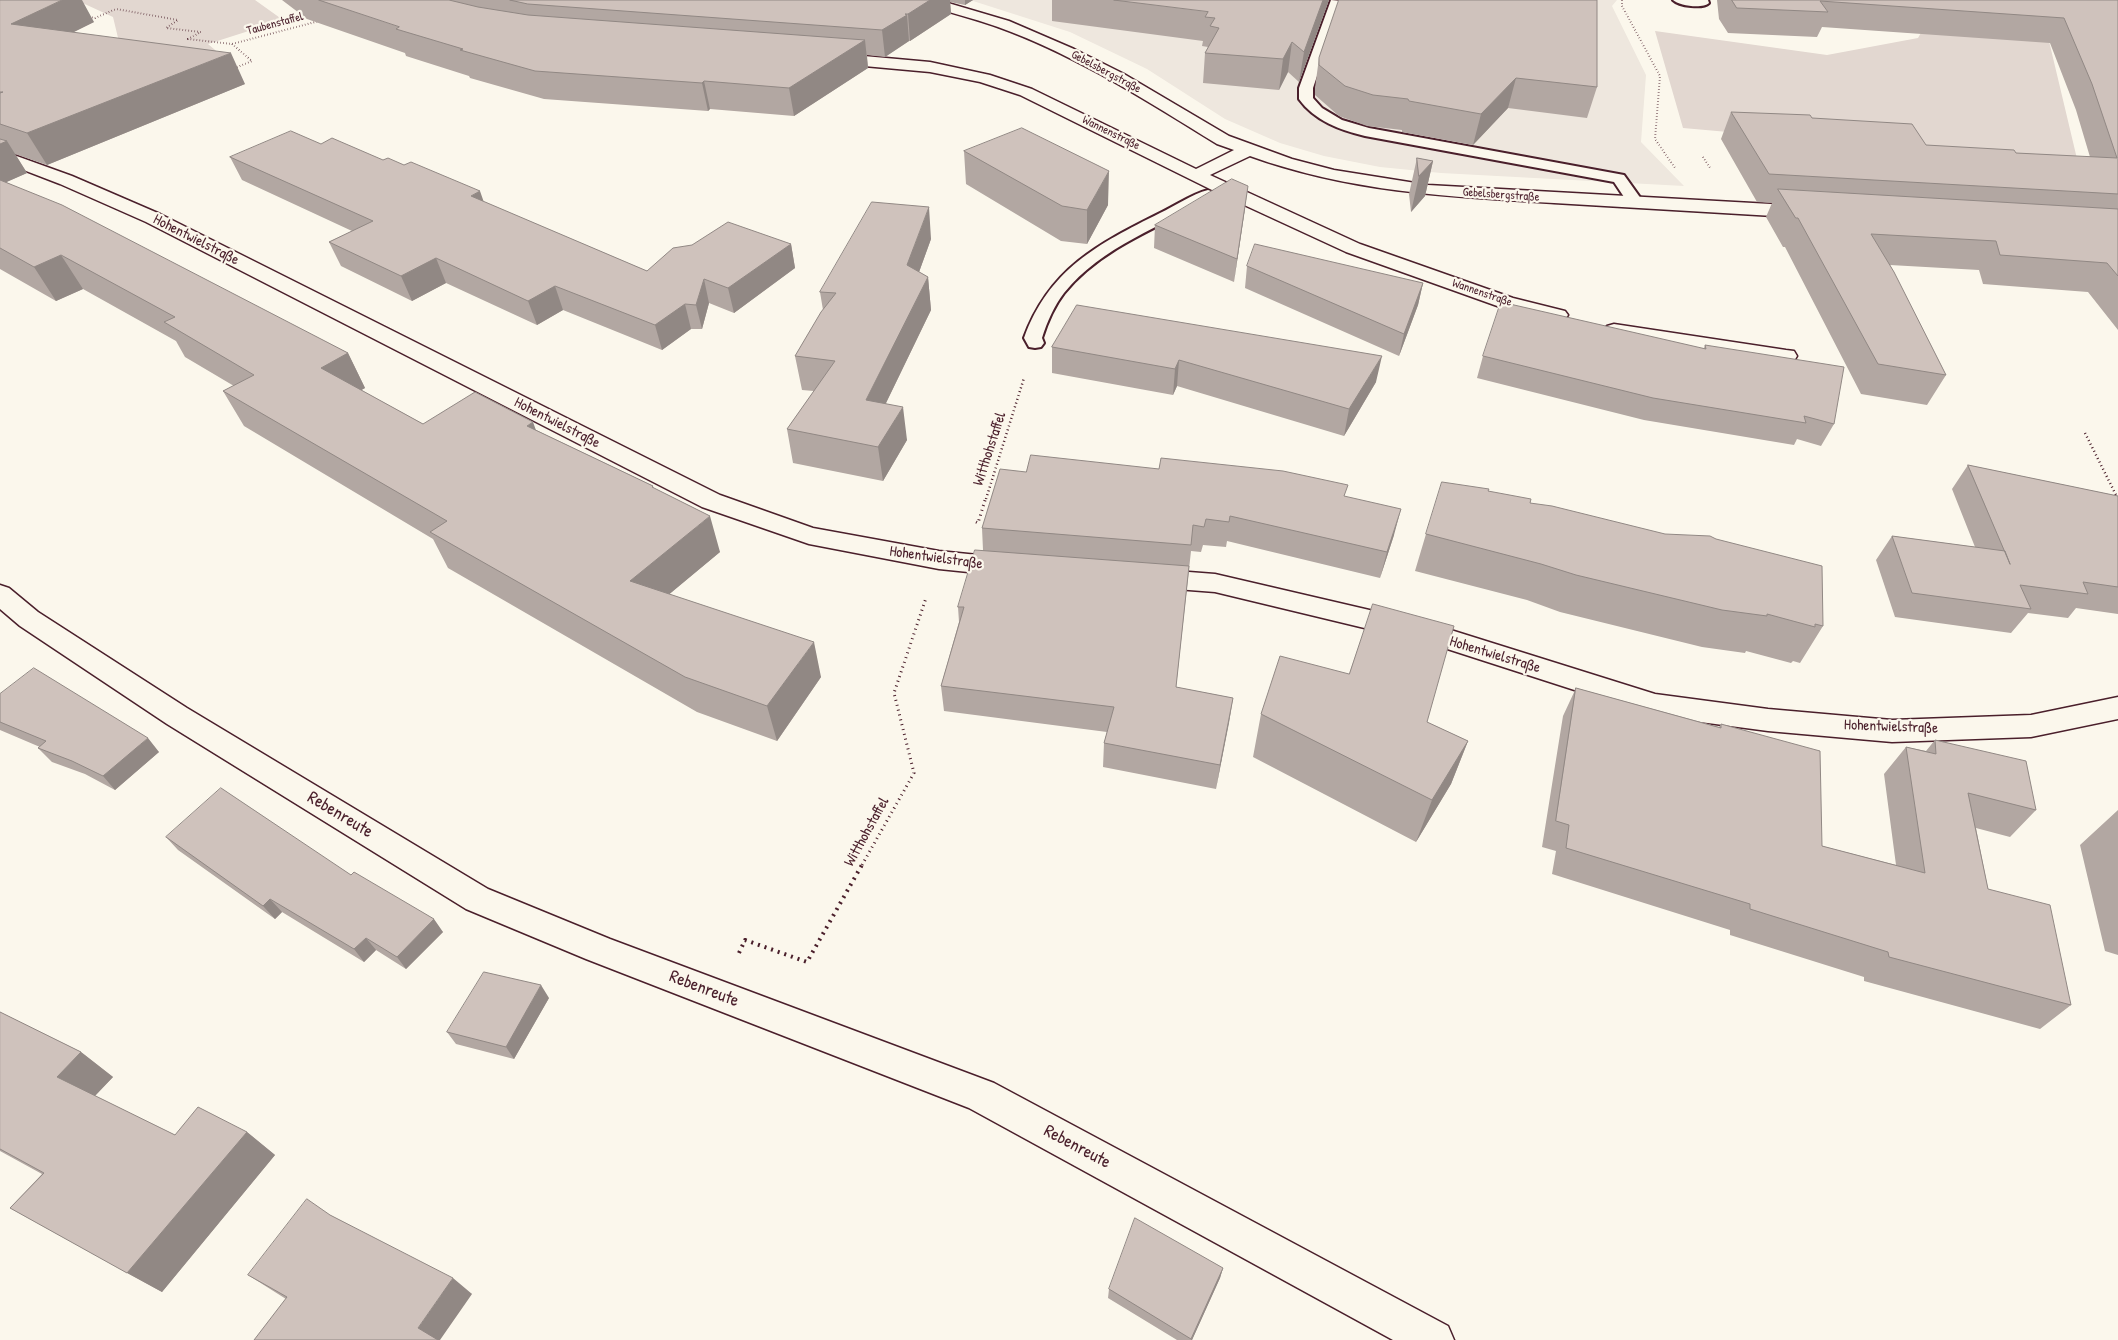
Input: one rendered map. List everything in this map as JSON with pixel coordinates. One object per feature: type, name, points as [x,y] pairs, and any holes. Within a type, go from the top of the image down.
[{"type":"street","name":"Gebelsbergstraße","points":[[923,0],[1004,24],[1075,54],[1118,77],[1223,140],[1286,163],[1334,175],[1428,190],[1820,213]]},
{"type":"street","name":"Wannenstraße","points":[[811,56],[930,68],[984,78],[1026,92],[1222,188],[1353,248],[1507,303],[1571,319]]},
{"type":"street","points":[[1197,175],[1248,150]]},
{"type":"street","name":"Hohentwielstraße","points":[[0,156],[50,174],[153,218],[711,501],[809,536],[939,560],[1034,570]]},
{"type":"street","points":[[1599,326],[1626,332],[1786,356]]},
{"type":"street","name":"Hohentwielstraße","points":[[1129,577],[1215,583],[1438,636],[1656,705],[1768,720],[1892,731],[2031,726],[2118,708]]},
{"type":"street","name":"Rebenreute","points":[[0,594],[29,619],[177,716],[478,899],[598,949],[981,1095],[1434,1340]]},
{"type":"lane","points":[[1679,0],[1703,3],[1702,0]]},
{"type":"lane","points":[[1336,1],[1306,88],[1306,99],[1317,111],[1337,123],[1401,140],[1619,178],[1636,203]]},
{"type":"lane","points":[[1035,343],[1033,338],[1041,315],[1060,287],[1082,267],[1101,252],[1222,188]]},
{"type":"path","points":[[1622,0],[1622,6],[1660,76],[1655,139]]},
{"type":"path","points":[[86,16],[95,18],[116,8],[178,20],[166,28],[201,32],[188,39],[232,44]]},
{"type":"path","name":"Taubenstaffel","points":[[232,44],[325,20]]},
{"type":"path","name":"Taubenstaffel","points":[[232,44],[252,61],[233,68]]},
{"type":"path","name":"Witthohstaffel","points":[[968,522],[978,523],[1035,343]]},
{"type":"path","points":[[2085,433],[2118,499]]},
{"type":"path","name":"Witthohstaffel","points":[[717,993],[745,940],[807,962],[914,773],[894,693],[926,597]]},
{"type":"shaded area","points":[[76,0],[255,0],[283,20],[208,44],[228,61],[133,100],[113,17]]},
{"type":"shaded area","points":[[970,0],[1617,0],[1612,6],[1646,75],[1641,142],[1684,186],[1441,173],[1380,167],[1324,156],[1280,143],[1225,119],[1147,69],[1070,32]]},
{"type":"shaded area","points":[[1927,22],[2049,41],[2078,163],[1683,128],[1655,31],[1827,55],[1918,38]]},
{"type":"building","points":[[0,0],[62,0],[11,24],[231,53],[27,133],[0,124],[0,93],[3,92],[0,92]]},
{"type":"building","points":[[319,0],[449,0],[528,15],[865,40],[789,88],[535,71],[460,50],[463,49],[396,29],[399,27]]},
{"type":"building","points":[[510,0],[930,0],[882,30],[528,4]]},
{"type":"building","points":[[1114,0],[1323,0],[1304,52],[1292,42],[1283,59],[1205,53],[1219,28],[1210,26],[1215,18],[1205,17],[1208,12]]},
{"type":"building","points":[[1339,0],[1597,0],[1597,87],[1516,78],[1481,114],[1409,101],[1408,99],[1373,95],[1345,86],[1319,65],[1319,58]]},
{"type":"building","points":[[1732,0],[2118,0],[2118,194],[1769,174],[1731,112],[1810,115],[1812,118],[1912,124],[1926,145],[2014,150],[2016,153],[2117,158],[2092,84],[2064,18],[1820,1],[1828,12],[1737,8]]},
{"type":"building","points":[[1022,128],[1109,171],[1087,210],[1062,206],[964,151]]},
{"type":"building","points":[[291,131],[321,144],[332,138],[383,160],[388,158],[404,165],[411,162],[480,191],[471,196],[647,271],[673,248],[692,245],[728,222],[791,244],[728,288],[704,279],[696,305],[685,304],[655,325],[555,286],[528,301],[436,258],[401,276],[329,242],[373,221],[230,157]]},
{"type":"building","points":[[0,139],[7,141],[0,144]]},
{"type":"building","points":[[1417,158],[1433,161],[1419,176]]},
{"type":"building","points":[[1232,179],[1248,186],[1237,259],[1155,225]]},
{"type":"building","points":[[0,180],[62,205],[348,353],[321,368],[423,424],[475,392],[533,422],[527,426],[653,486],[710,516],[630,581],[814,642],[767,706],[685,677],[430,532],[447,521],[223,391],[254,375],[164,322],[175,317],[61,255],[34,267],[0,248]]},
{"type":"building","points":[[1778,189],[2118,209],[2118,276],[2107,263],[2000,255],[1996,241],[1871,234],[1894,272],[1946,375],[1878,364],[1798,218],[1796,218]]},
{"type":"building","points":[[872,202],[929,207],[907,265],[928,277],[866,400],[903,407],[878,447],[787,429],[835,361],[795,356],[821,312],[836,293],[820,292]]},
{"type":"building","points":[[1255,244],[1423,283],[1404,334],[1247,266]]},
{"type":"building","points":[[1501,302],[1706,349],[1705,345],[1844,367],[1834,424],[1804,416],[1806,423],[1653,398],[1483,356]]},
{"type":"building","points":[[1077,305],[1382,356],[1349,409],[1179,360],[1175,369],[1052,347]]},
{"type":"building","points":[[1031,455],[1159,469],[1161,458],[1283,471],[1348,485],[1344,496],[1401,509],[1387,552],[1230,516],[1229,522],[1206,519],[1204,527],[1193,525],[1191,545],[982,528],[1000,469],[1026,472]]},
{"type":"building","points":[[1968,465],[2118,496],[2118,587],[2083,582],[2088,594],[2020,585],[2031,609],[1912,593],[1892,536],[2004,551]]},
{"type":"building","points":[[1442,482],[1489,489],[1488,491],[1531,499],[1530,503],[1552,506],[1665,534],[1710,536],[1822,566],[1823,626],[1815,624],[1815,627],[1767,614],[1767,616],[1722,610],[1576,575],[1426,534]]},
{"type":"building","points":[[975,550],[1189,566],[1176,687],[1233,698],[1220,765],[1104,743],[1114,707],[941,686],[964,607],[958,607]]},
{"type":"building","points":[[1373,604],[1454,626],[1427,722],[1468,741],[1432,800],[1261,714],[1280,656],[1349,674]]},
{"type":"building","points":[[34,668],[148,738],[103,776],[72,761],[38,748],[46,741],[0,722],[0,694]]},
{"type":"building","points":[[1576,688],[1721,728],[1721,724],[1820,751],[1822,846],[1925,873],[1906,747],[1936,754],[1935,740],[2026,761],[2036,810],[1968,793],[1988,889],[2050,905],[2071,1005],[1889,957],[1888,952],[1750,909],[1750,904],[1566,848],[1569,825],[1556,821]]},
{"type":"building","points":[[221,788],[351,875],[354,872],[434,919],[397,957],[366,938],[354,949],[270,899],[263,906],[166,837]]},
{"type":"building","points":[[484,972],[541,985],[506,1047],[447,1032]]},
{"type":"building","points":[[0,1012],[81,1052],[57,1077],[175,1135],[198,1107],[247,1132],[127,1273],[10,1208],[44,1173],[0,1149]]},
{"type":"building","points":[[307,1199],[330,1215],[453,1278],[418,1328],[438,1340],[254,1340],[287,1297],[248,1275]]},
{"type":"building","points":[[1135,1218],[1223,1268],[1191,1339],[1109,1289]]}]
